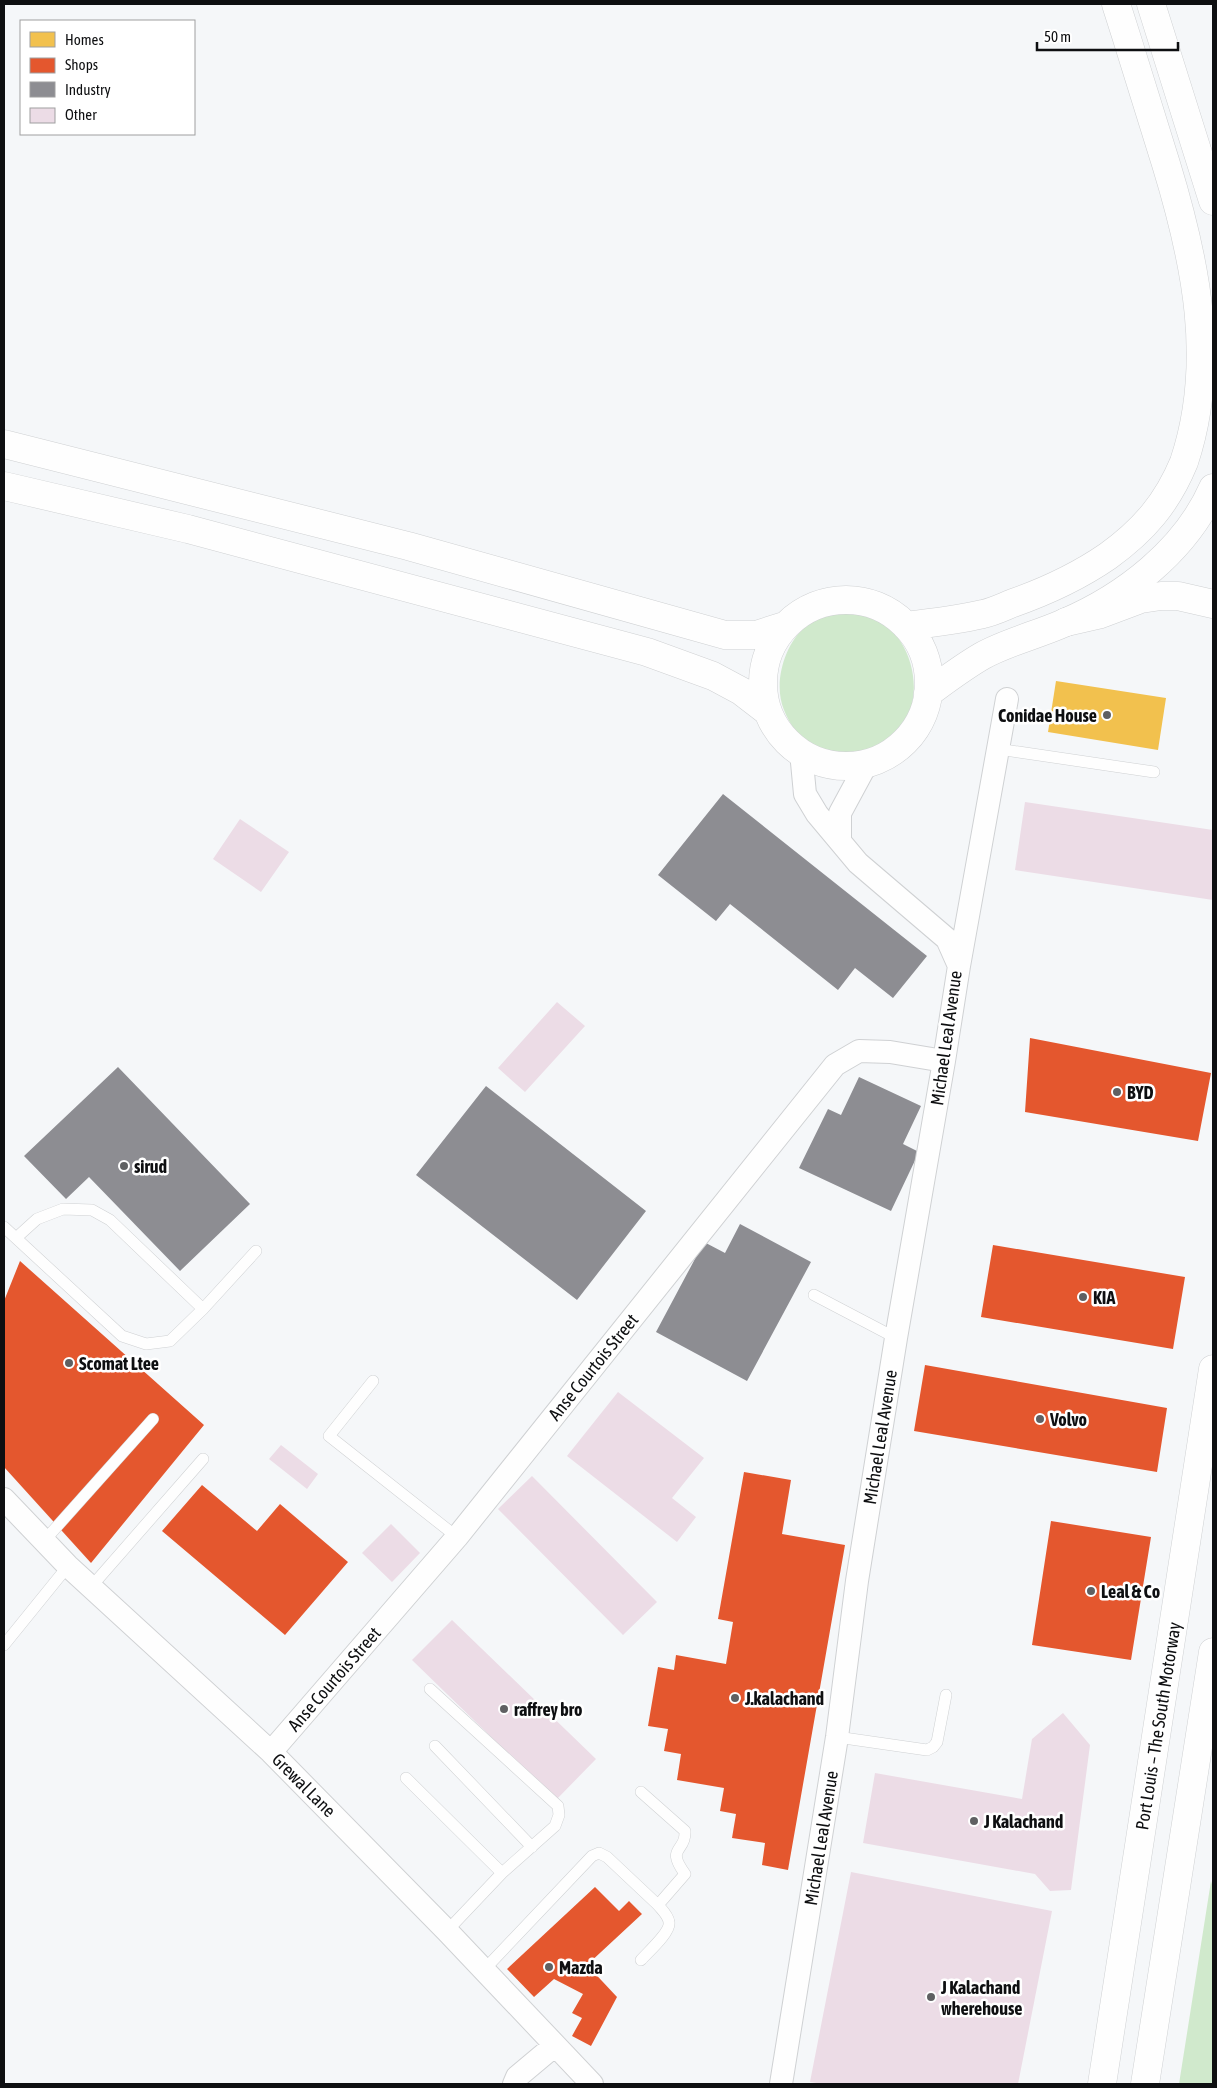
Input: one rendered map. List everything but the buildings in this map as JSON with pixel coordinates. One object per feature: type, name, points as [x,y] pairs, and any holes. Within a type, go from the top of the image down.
[{"type":"main road","points":[[906,626],[946,622],[985,614],[1036,595],[1084,573],[1131,540],[1159,509],[1178,477],[1194,439],[1204,397],[1206,348],[1201,295],[1188,237],[1116,4]]},
{"type":"main road","points":[[1151,4],[1213,201]]},
{"type":"main road","points":[[4,444],[408,546],[725,635],[756,635],[784,626]]},
{"type":"main road","points":[[4,486],[197,531],[647,652],[714,676],[741,691],[767,711]]},
{"type":"main road","points":[[928,693],[984,655],[1066,622],[1122,592],[1157,564],[1207,503],[1213,488]]},
{"type":"main road","points":[[1066,622],[1101,614],[1141,599],[1162,596],[1178,596],[1213,604]]},
{"type":"main road","points":[[845,600],[867,603],[888,611],[906,626],[917,640],[924,657],[928,675],[928,693],[924,712],[915,729],[902,744],[886,756],[867,763],[844,765],[822,762],[801,752],[780,734],[767,711],[763,689],[764,666],[771,645],[784,626],[802,612],[815,606],[845,600]]},
{"type":"main road","name":"Port Louis – The South Motorway","points":[[1102,2084],[1213,1369]]},
{"type":"main road","points":[[1144,2084],[1213,1652]]},
{"type":"main road","points":[[1163,2084],[1211,1776],[1213,1699]]},
{"type":"street","points":[[959,966],[1007,699]]},
{"type":"street","name":"Michael Leal Avenue","points":[[781,2084],[837,1737],[857,1581],[959,966],[947,939],[858,863],[840,839],[817,814],[805,794],[801,752]]},
{"type":"street","points":[[840,839],[840,813],[867,763]]},
{"type":"street","name":"Anse Courtois Street","points":[[271,1752],[457,1537],[835,1064],[860,1051],[890,1052],[944,1061]]},
{"type":"street","name":"Grewal Lane","points":[[4,1499],[68,1566],[271,1752],[592,2084]]},
{"type":"street","points":[[514,2084],[517,2077],[554,2046]]},
{"type":"lane","points":[[998,748],[1154,772]]},
{"type":"lane","points":[[16,1238],[37,1219],[62,1209],[92,1210],[110,1220],[203,1309]]},
{"type":"lane","points":[[4,1227],[122,1336],[146,1344],[170,1341],[203,1309],[256,1251]]},
{"type":"lane","points":[[814,1295],[896,1338]]},
{"type":"lane","points":[[373,1381],[329,1436],[457,1537]]},
{"type":"lane","points":[[44,1541],[153,1419]]},
{"type":"lane","points":[[91,1587],[203,1459]]},
{"type":"lane","points":[[4,1645],[68,1566]]},
{"type":"lane","points":[[430,1689],[558,1806],[560,1816],[555,1826],[502,1873],[447,1932]]},
{"type":"lane","points":[[837,1737],[927,1750],[934,1747],[937,1742],[946,1695]]},
{"type":"lane","points":[[435,1746],[532,1847]]},
{"type":"lane","points":[[406,1778],[502,1873]]},
{"type":"lane","points":[[641,1792],[685,1831],[686,1839],[677,1850],[676,1856],[677,1862],[685,1874],[658,1905]]},
{"type":"lane","points":[[483,1971],[592,1856],[600,1853],[665,1912],[669,1923],[667,1931],[641,1960]]},
{"type":"green space","points":[[843,610],[865,613],[880,620],[892,631],[902,644],[909,660],[913,676],[914,693],[911,709],[904,724],[893,737],[879,746],[864,752],[836,755],[823,752],[811,745],[800,736],[791,724],[781,700],[780,677],[786,654],[791,644],[805,627],[823,616]]},
{"type":"green space","points":[[1211,1881],[1213,1888],[1213,2084],[1179,2084]]},
{"type":"place","name":"Conidae House","points":[[1107,715]]},
{"type":"place","name":"BYD","points":[[1117,1092]]},
{"type":"place","name":"sirud","points":[[124,1166]]},
{"type":"place","name":"KIA","points":[[1083,1297]]},
{"type":"place","name":"Scomat Ltee","points":[[69,1363]]},
{"type":"place","name":"Volvo","points":[[1040,1419]]},
{"type":"place","name":"Leal & Co","points":[[1091,1591]]},
{"type":"place","name":"J.kalachand","points":[[735,1698]]},
{"type":"place","name":"raffrey bro","points":[[504,1709]]},
{"type":"place","name":"J Kalachand","points":[[974,1821]]},
{"type":"place","name":"Mazda","points":[[549,1967]]},
{"type":"place","name":"J Kalachand wherehouse","points":[[931,1997]]}]
